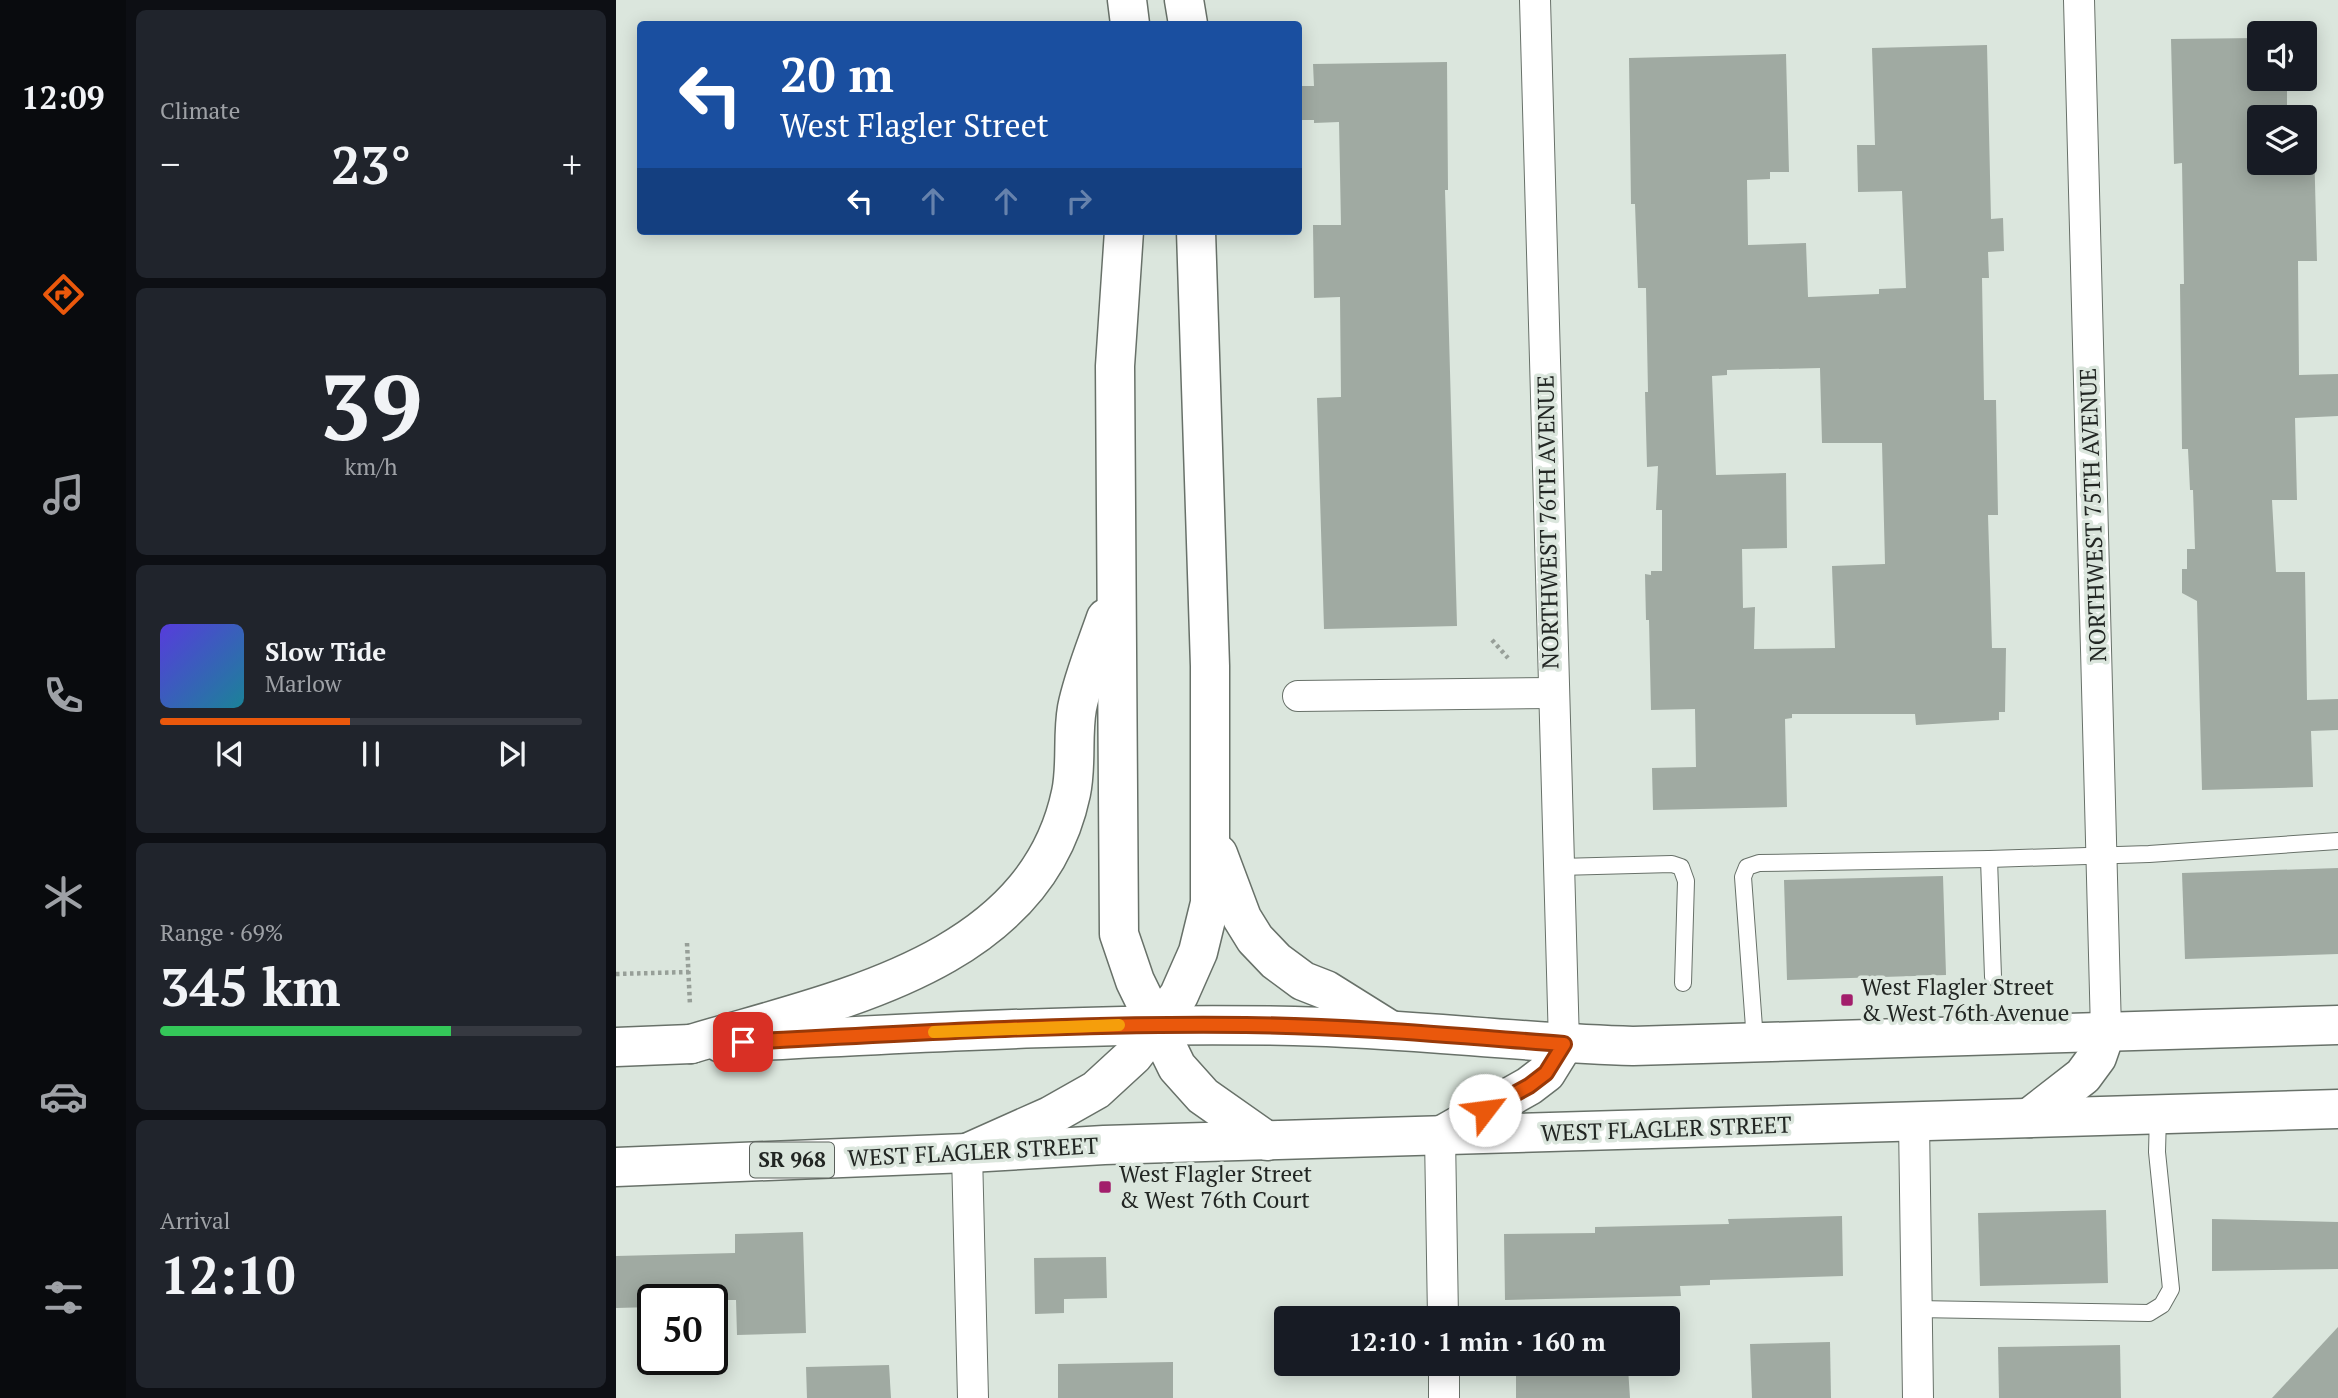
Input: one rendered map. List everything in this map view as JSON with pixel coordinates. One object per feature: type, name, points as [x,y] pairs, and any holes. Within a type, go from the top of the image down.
[{"type":"main road","points":[[1127,0],[1130,21]]},
{"type":"main road","points":[[1184,0],[1188,21]]},
{"type":"main road","points":[[1124,235],[1115,366],[1119,934],[1135,981],[1177,1067],[1203,1096],[1267,1141]]},
{"type":"main road","points":[[967,1153],[1050,1116],[1097,1090],[1133,1056],[1179,995],[1198,952],[1210,903],[1210,666],[1196,235]]},
{"type":"main road","points":[[691,1044],[876,988],[965,944],[997,919],[1018,897],[1034,879],[1054,845],[1071,793],[1077,709],[1116,585]]},
{"type":"main road","points":[[1210,835],[1242,918],[1255,939],[1276,961],[1304,981],[1326,990],[1390,1030]]},
{"type":"main road","points":[[616,1046],[1029,1027],[1157,1025],[1390,1030],[1564,1044],[1633,1046],[2338,1025]]},
{"type":"main road","points":[[2029,1118],[2082,1076],[2097,1058],[2106,1031]]},
{"type":"main road","points":[[1440,1136],[1529,1086],[1546,1073],[1564,1044]]},
{"type":"main road","name":"WEST FLAGLER STREET","points":[[616,1167],[1104,1145],[2338,1108]]},
{"type":"street","name":"NORTHWEST 76TH AVENUE","points":[[1535,0],[1564,1044]]},
{"type":"street","name":"NORTHWEST 75TH AVENUE","points":[[2079,0],[2106,1031]]},
{"type":"street","points":[[1297,696],[1553,693]]},
{"type":"street","points":[[1914,1122],[1918,1398]]},
{"type":"street","points":[[1440,1136],[1443,1306]]},
{"type":"street","points":[[967,1153],[973,1398]]},
{"type":"street","points":[[1444,1376],[1444,1398]]},
{"type":"lane","points":[[1755,1041],[1743,877],[1747,867],[1759,863],[2102,856],[2338,841]]},
{"type":"lane","points":[[1989,859],[1993,977]]},
{"type":"lane","points":[[1559,867],[1672,864],[1681,867],[1686,881],[1683,983]]},
{"type":"lane","points":[[1916,1309],[2149,1313],[2162,1305],[2171,1289],[2157,1152],[2158,1115]]},
{"type":"path","points":[[1492,640],[1508,658]]},
{"type":"path","points":[[687,943],[691,1044]]},
{"type":"path","points":[[616,974],[689,972]]},
{"type":"building","points":[[2247,38],[2247,91],[2287,91],[2287,105],[2247,105],[2247,175],[2315,175],[2317,261],[2298,261],[2299,375],[2338,374],[2338,416],[2295,418],[2297,500],[2272,500],[2276,572],[2305,572],[2307,700],[2338,699],[2338,730],[2311,731],[2313,787],[2202,790],[2197,601],[2182,593],[2182,569],[2187,569],[2187,549],[2195,549],[2193,490],[2190,490],[2188,449],[2182,449],[2182,163],[2174,164],[2171,39]]},
{"type":"building","points":[[1987,45],[1991,219],[2003,218],[2004,251],[1988,252],[1989,278],[1982,278],[1984,400],[1996,400],[1998,515],[1988,515],[1992,648],[2006,648],[2005,712],[1999,712],[1999,720],[1916,725],[1915,714],[1792,714],[1792,718],[1785,719],[1787,807],[1653,810],[1652,768],[1696,767],[1695,709],[1651,710],[1645,574],[1662,571],[1662,510],[1656,510],[1658,466],[1647,467],[1646,288],[1638,288],[1635,204],[1631,204],[1629,58],[1786,54],[1789,172],[1770,172],[1770,179],[1747,180],[1748,245],[1806,243],[1808,297],[1879,294],[1879,289],[1906,288],[1902,191],[1858,192],[1857,145],[1875,145],[1872,48]],"holes":[[[1820,368],[1822,443],[1882,443],[1885,564],[1832,566],[1835,648],[1754,649],[1755,607],[1743,608],[1742,549],[1787,548],[1786,473],[1716,475],[1712,376],[1727,375],[1727,370]]]},
{"type":"building","points":[[1447,62],[1448,190],[1445,190],[1457,626],[1324,629],[1317,398],[1341,397],[1340,297],[1314,298],[1313,225],[1341,225],[1339,122],[1314,123],[1314,120],[1302,120],[1302,86],[1314,86],[1313,64]]},
{"type":"building","points":[[2338,868],[2338,954],[2185,959],[2182,873]]},
{"type":"building","points":[[1943,876],[1946,975],[1787,980],[1784,880]]},
{"type":"building","points":[[2106,1210],[2108,1283],[1980,1286],[1978,1213]]},
{"type":"building","points":[[1842,1216],[1843,1276],[1710,1280],[1710,1285],[1680,1286],[1681,1296],[1505,1300],[1504,1234],[1595,1233],[1595,1227],[1729,1224],[1728,1219]]},
{"type":"building","points":[[2212,1219],[2338,1222],[2338,1269],[2212,1271]]},
{"type":"building","points":[[803,1232],[806,1333],[737,1335],[736,1300],[728,1300],[728,1284],[637,1284],[637,1307],[616,1308],[616,1256],[735,1253],[735,1234]]},
{"type":"building","points":[[1106,1257],[1107,1298],[1064,1299],[1064,1313],[1035,1314],[1034,1258]]},
{"type":"building","points":[[2338,1327],[2338,1398],[2272,1398]]},
{"type":"building","points":[[1830,1342],[1831,1398],[1752,1398],[1750,1344]]},
{"type":"building","points":[[2120,1345],[2121,1398],[1999,1398],[1998,1347]]},
{"type":"building","points":[[1173,1362],[1173,1398],[1058,1398],[1058,1364]]},
{"type":"building","points":[[889,1365],[891,1398],[807,1398],[806,1367]]},
{"type":"building","points":[[1516,1376],[1629,1376],[1630,1398],[1516,1398]]},
{"type":"slow traffic","points":[[934,1032],[1119,1025]]},
{"type":"place","name":"West Flagler Street & West 76th Avenue","points":[[1847,1000]]},
{"type":"place","name":"West Flagler Street & West 76th Court","points":[[1105,1187]]},
{"type":"route","points":[[743,1042],[1029,1027],[1180,1025],[1390,1030],[1564,1044],[1546,1073],[1529,1086],[1485,1110]]}]
